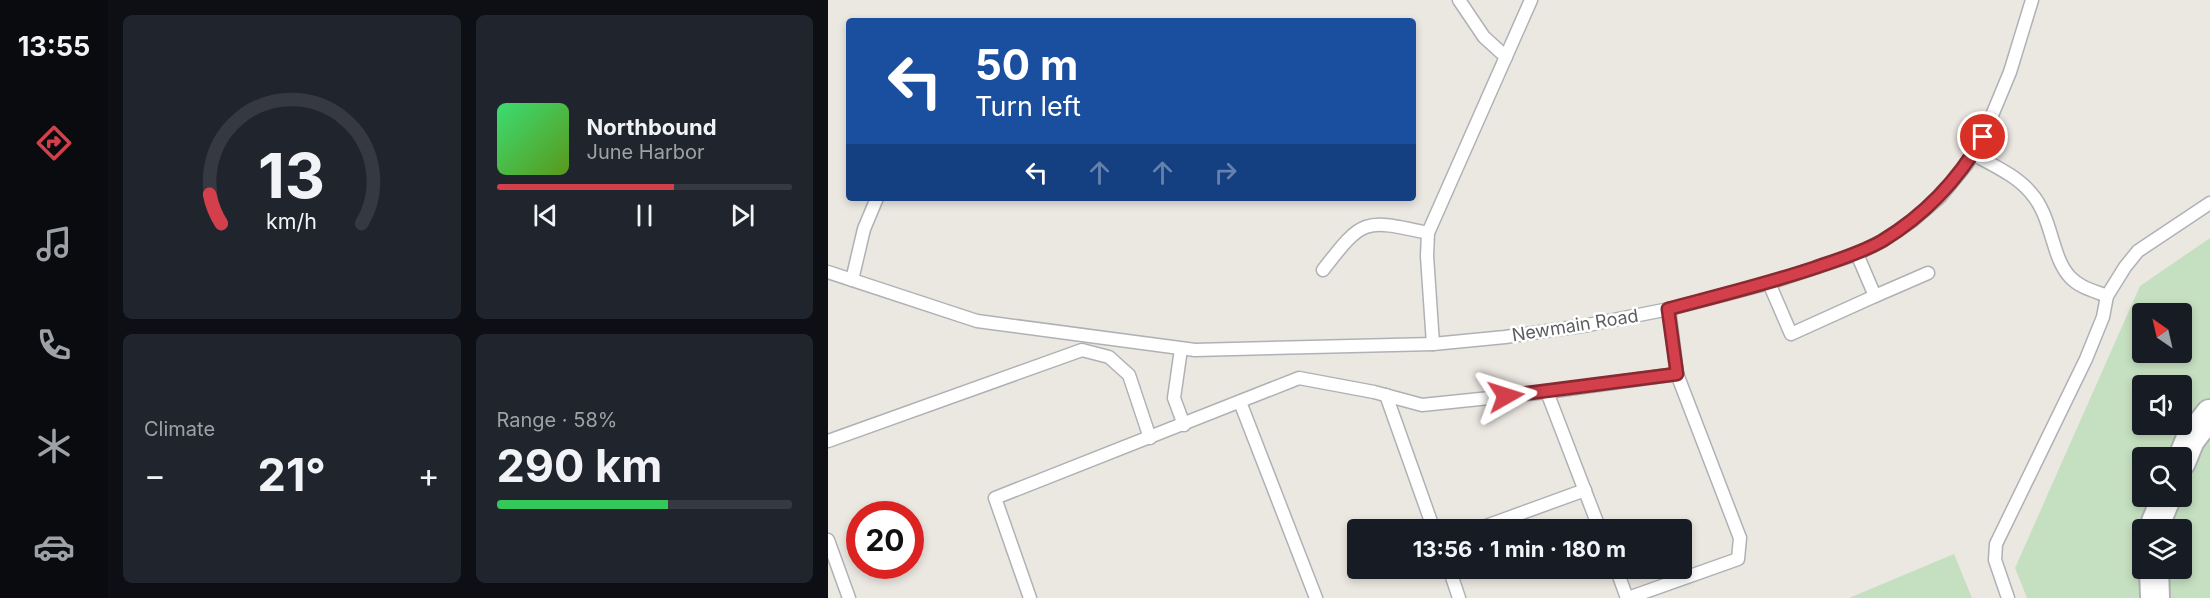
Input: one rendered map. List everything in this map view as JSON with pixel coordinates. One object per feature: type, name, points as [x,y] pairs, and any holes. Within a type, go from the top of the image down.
[{"type":"street","points":[[2187,447],[2210,414]]},
{"type":"street","points":[[2154,579],[2155,598]]},
{"type":"lane","points":[[1458,0],[1484,37],[1506,57]]},
{"type":"lane","points":[[1432,344],[1427,256],[1428,233],[1531,0]]},
{"type":"lane","name":"Newmain Road","points":[[828,272],[976,321],[1195,350],[1432,344],[1505,337],[1588,325],[1668,309],[1769,283],[1857,254],[1882,241],[1912,220],[1940,196],[1973,154],[1997,107],[2032,0]]},
{"type":"lane","points":[[1973,154],[2016,179],[2031,192],[2043,210],[2059,260],[2069,277],[2083,287],[2108,296]]},
{"type":"lane","points":[[852,280],[864,230],[876,201]]},
{"type":"lane","points":[[2008,598],[1995,560],[1996,544],[2086,359],[2103,316],[2108,296],[2125,267],[2138,251],[2210,203]]},
{"type":"lane","points":[[1323,270],[1347,238],[1362,227],[1376,224],[1428,233]]},
{"type":"lane","points":[[1857,254],[1875,296]]},
{"type":"lane","points":[[1769,283],[1791,334],[1928,273]]},
{"type":"lane","points":[[1620,579],[1627,598],[1738,559],[1740,538],[1677,374],[1668,309]]},
{"type":"lane","points":[[1181,349],[1174,398],[1184,424]]},
{"type":"lane","points":[[828,441],[1082,350],[1109,357],[1129,375],[1150,438]]},
{"type":"lane","points":[[1030,598],[995,498],[1299,378],[1386,395],[1422,405],[1547,392],[1677,374]]},
{"type":"lane","points":[[1547,392],[1596,519]]},
{"type":"lane","points":[[1386,395],[1430,519]]},
{"type":"lane","points":[[1240,402],[1316,598]]},
{"type":"lane","points":[[1505,519],[1585,490]]},
{"type":"lane","points":[[828,540],[849,598]]},
{"type":"lane","points":[[1453,579],[1460,598]]},
{"type":"green space","points":[[2210,238],[2210,598],[2027,598],[2015,568],[2132,304],[2132,363],[2192,363],[2192,303],[2132,303],[2140,286]]},
{"type":"green space","points":[[1954,554],[1972,598],[1849,598]]},
{"type":"route","points":[[1506,396],[1677,374],[1668,309],[1769,283],[1857,254],[1882,241],[1940,196],[1966,164],[1983,137]]}]
